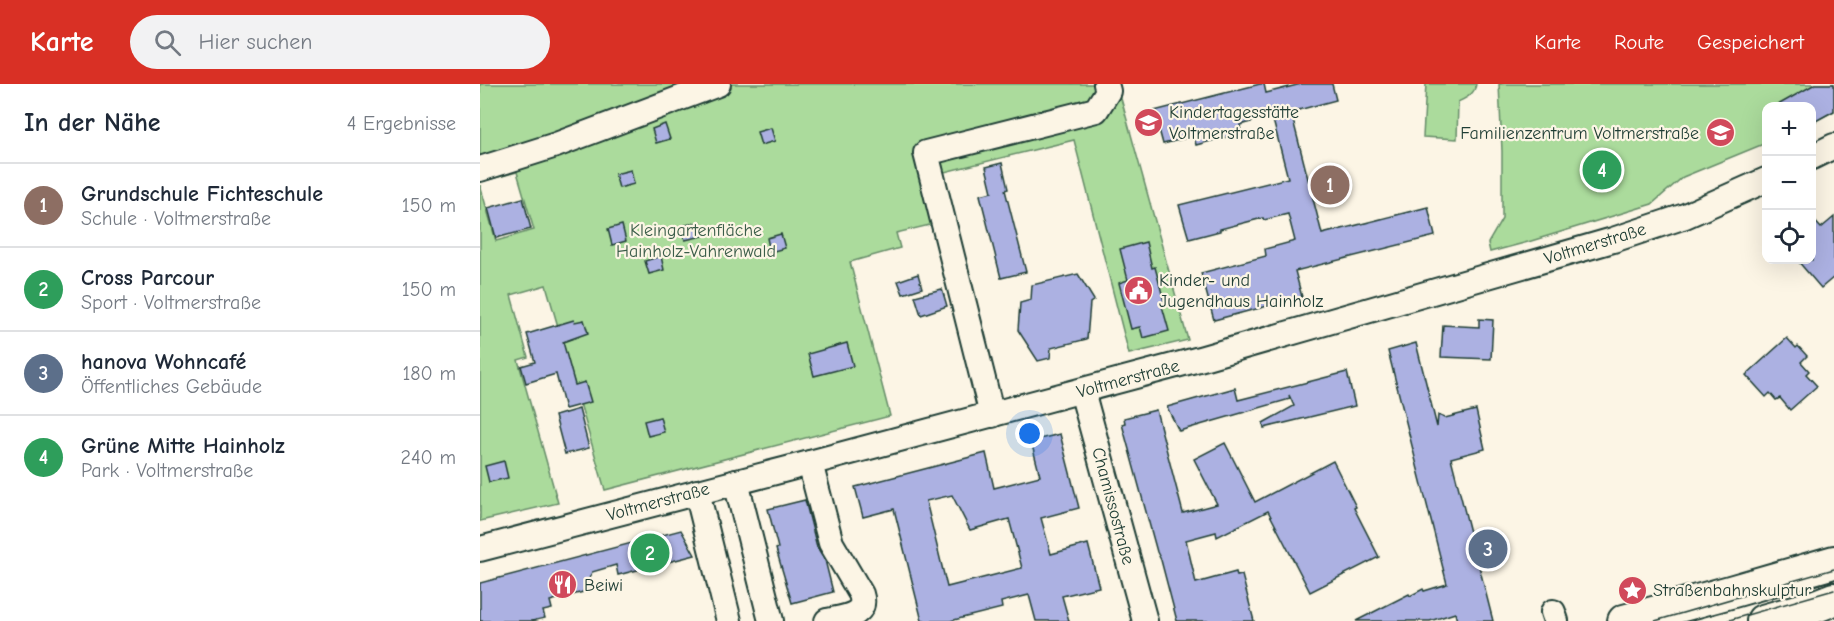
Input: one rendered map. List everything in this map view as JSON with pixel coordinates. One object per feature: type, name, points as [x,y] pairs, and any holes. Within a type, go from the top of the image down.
[{"type":"main road","points":[[1624,621],[1834,562]]},
{"type":"main road","points":[[1763,621],[1834,599]]},
{"type":"street","points":[[480,169],[556,145],[718,84]]},
{"type":"street","points":[[992,415],[926,153],[1096,110],[1108,91],[1106,84]]},
{"type":"street","points":[[1814,156],[1834,146]]},
{"type":"street","name":"Voltmerstraße","points":[[480,549],[1203,358],[1613,240],[1685,216],[1762,182]]},
{"type":"street","name":"Chamissostraße","points":[[1082,391],[1145,621]]},
{"type":"street","points":[[810,463],[831,543],[861,594],[863,602],[862,608],[856,612],[828,621]]},
{"type":"street","points":[[736,482],[771,621]]},
{"type":"street","points":[[697,492],[729,621]]},
{"type":"green space","name":"Kleingartenfläche Hainholz-Vahrenwald","points":[[480,84],[1117,84],[1188,340],[1129,354],[1074,140],[924,177],[934,224],[896,233],[900,248],[850,262],[890,416],[605,490],[546,285],[511,295],[528,357],[518,360],[558,503],[480,521],[480,185],[496,241],[534,230],[517,172],[480,182]]},
{"type":"green space","points":[[1426,84],[1476,84],[1472,93],[1458,102],[1457,139],[1423,137]]},
{"type":"green space","points":[[1499,84],[1834,84],[1834,111],[1816,121],[1816,102],[1762,102],[1762,145],[1683,177],[1652,204],[1490,252],[1488,243],[1502,219]]},
{"type":"building","points":[[1264,84],[1266,93],[1301,84],[1332,84],[1336,100],[1291,112],[1322,234],[1428,207],[1435,236],[1295,271],[1302,297],[1214,320],[1201,273],[1266,256],[1265,249],[1295,241],[1288,214],[1264,220],[1263,218],[1189,239],[1179,205],[1288,178],[1272,116],[1240,125],[1241,133],[1196,145],[1194,136],[1163,144],[1154,111]]},
{"type":"building","points":[[1815,84],[1834,84],[1834,111],[1816,121],[1816,102],[1783,102]]},
{"type":"building","points":[[665,124],[670,139],[656,143],[652,129]]},
{"type":"building","points":[[771,128],[775,141],[761,145],[757,132]]},
{"type":"building","points":[[1002,163],[1008,189],[1005,190],[1026,272],[1001,278],[980,195],[992,192],[986,167]]},
{"type":"building","points":[[631,170],[634,184],[619,188],[615,174]]},
{"type":"building","points":[[523,198],[531,229],[496,238],[488,208]]},
{"type":"building","points":[[1834,217],[1834,277],[1821,288],[1800,264],[1816,264],[1816,222],[1821,228]]},
{"type":"building","points":[[700,222],[703,236],[685,240],[681,226]]},
{"type":"building","points":[[622,225],[626,241],[612,245],[608,229]]},
{"type":"building","points":[[781,234],[785,248],[770,252],[767,238]]},
{"type":"building","name":"Kinder- und Jugendhaus Hainholz","points":[[1146,242],[1165,305],[1162,306],[1169,331],[1143,338],[1140,327],[1131,329],[1119,283],[1128,280],[1120,249]]},
{"type":"building","points":[[661,256],[664,270],[649,274],[645,261]]},
{"type":"building","points":[[918,274],[922,288],[903,294],[898,281]]},
{"type":"building","points":[[1078,274],[1094,300],[1090,303],[1087,339],[1051,348],[1050,358],[1038,361],[1018,330],[1020,303],[1031,300],[1032,285]]},
{"type":"building","points":[[942,289],[947,306],[921,315],[915,296]]},
{"type":"building","points":[[1479,319],[1493,320],[1491,359],[1441,357],[1443,325],[1479,327]]},
{"type":"building","points":[[574,320],[575,322],[584,320],[588,333],[563,342],[575,385],[585,382],[591,402],[565,409],[556,374],[526,383],[521,366],[535,362],[527,334]]},
{"type":"building","points":[[1787,338],[1807,356],[1801,362],[1809,371],[1806,374],[1817,386],[1790,410],[1780,398],[1776,400],[1770,393],[1766,397],[1746,375]]},
{"type":"building","points":[[847,343],[853,366],[814,376],[808,354]]},
{"type":"building","points":[[1416,343],[1437,427],[1438,415],[1445,418],[1476,410],[1485,449],[1451,458],[1472,540],[1500,533],[1506,558],[1479,566],[1493,621],[1457,621],[1455,613],[1430,621],[1356,621],[1409,594],[1410,596],[1423,589],[1424,591],[1447,584],[1388,351]]},
{"type":"building","points":[[1347,372],[1355,406],[1264,428],[1263,423],[1294,406],[1289,395],[1290,399],[1179,431],[1167,407],[1235,388],[1238,400]]},
{"type":"building","points":[[579,409],[589,448],[565,454],[555,416]]},
{"type":"building","points":[[1156,410],[1183,513],[1217,504],[1194,459],[1225,443],[1255,502],[1333,461],[1379,557],[1310,592],[1268,511],[1217,537],[1216,532],[1186,540],[1196,583],[1236,572],[1237,576],[1242,575],[1254,621],[1177,621],[1122,424],[1125,423],[1124,418]]},
{"type":"building","points":[[660,417],[664,432],[648,436],[644,421]]},
{"type":"building","points":[[1060,434],[1079,508],[1041,518],[1051,554],[1088,544],[1099,587],[1062,596],[1069,621],[1036,621],[1029,595],[1001,602],[1002,608],[950,621],[922,621],[894,509],[863,517],[855,487],[986,453],[994,488],[1040,476],[1031,441]],"holes":[[[952,495],[970,530],[1009,519],[1022,568],[947,587],[926,501]]]},
{"type":"building","points":[[504,461],[508,478],[489,482],[485,466]]},
{"type":"building","points":[[805,500],[817,547],[825,560],[833,592],[792,603],[776,549],[778,548],[768,509]]},
{"type":"building","points":[[681,530],[695,555],[618,575],[616,565],[592,572],[583,592],[550,601],[552,609],[543,611],[545,618],[532,621],[480,621],[480,583]]},
{"type":"tram line","points":[[1655,621],[1834,569]]},
{"type":"tram line","points":[[1726,621],[1834,590]]},
{"type":"place","name":"Kindertagesstätte Voltmerstraße","points":[[1148,122]]},
{"type":"place","name":"Familienzentrum Voltmerstraße","points":[[1720,133]]},
{"type":"place","name":"Grüne Mitte Hainholz","points":[[1602,170]]},
{"type":"place","name":"Grundschule Fichteschule","points":[[1330,185]]},
{"type":"place","name":"Kinder- und Jugendhaus Hainholz","points":[[1138,290]]},
{"type":"place","name":"hanova Wohncafé","points":[[1488,549]]},
{"type":"place","name":"Cross Parcour","points":[[650,553]]},
{"type":"place","name":"Beiwi","points":[[563,585]]},
{"type":"place","name":"Straßenbahnskulptur","points":[[1632,590]]}]
